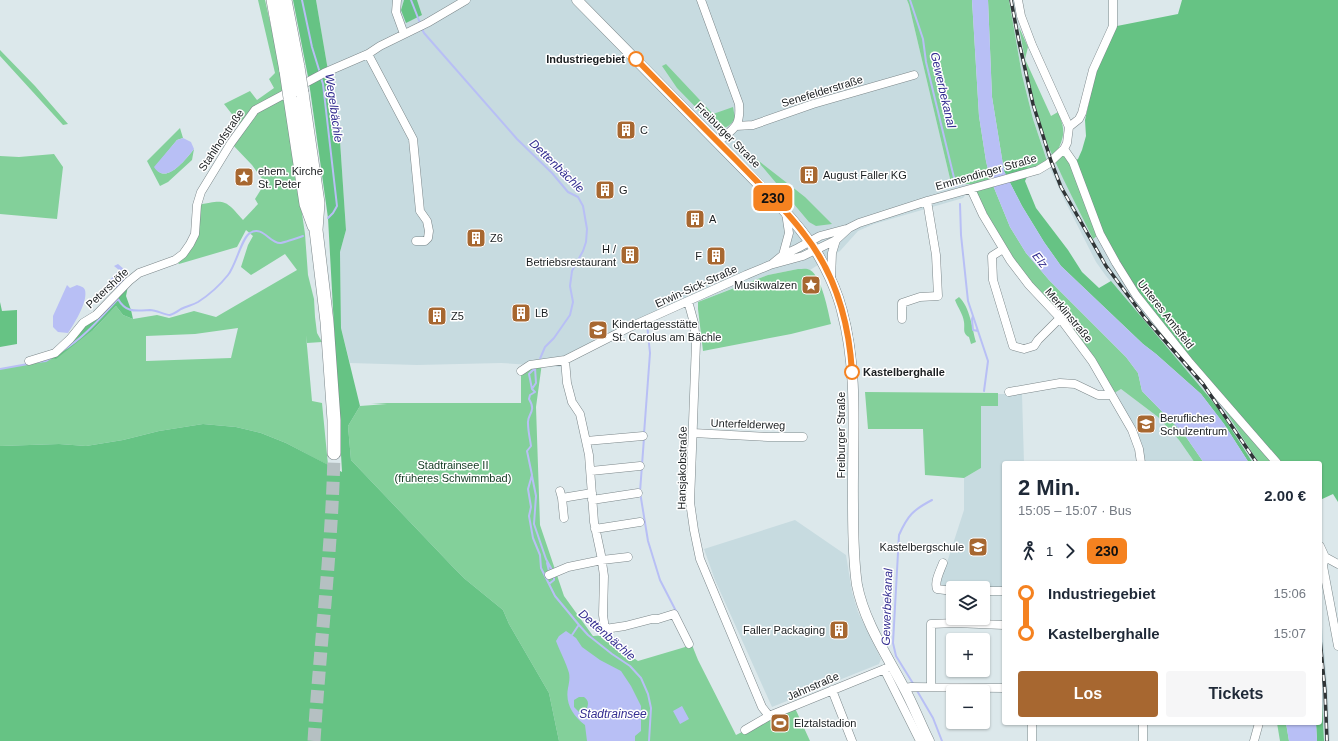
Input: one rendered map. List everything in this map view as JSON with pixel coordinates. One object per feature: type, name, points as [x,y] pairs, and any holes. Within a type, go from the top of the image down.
[{"type":"highway","points":[[273,0],[292,69]]},
{"type":"highway","points":[[285,0],[296,95],[318,203],[316,230],[327,322],[334,420],[334,453]]},
{"type":"street","points":[[397,0],[396,12],[404,34]]},
{"type":"street","name":"Stahlhofstraße","points":[[197,205],[201,192],[231,143],[255,110],[324,73],[368,54],[380,46],[427,23],[466,0]]},
{"type":"street","name":"Freiburger Straße","points":[[577,0],[786,213],[810,242],[831,280],[842,310],[851,360],[853,395],[854,544],[857,585],[862,603],[888,668],[920,741]]},
{"type":"street","points":[[701,0],[739,104],[740,119],[736,126],[718,142]]},
{"type":"street","points":[[1018,0],[1021,16],[1032,45],[1069,127],[1067,143],[1064,149]]},
{"type":"street","points":[[1069,127],[1079,119],[1082,113],[1093,70],[1113,26],[1113,0]]},
{"type":"street","points":[[368,54],[413,139],[420,211],[427,221],[429,231],[428,238],[425,241],[416,241]]},
{"type":"street","name":"Senefelderstraße","points":[[736,126],[753,125],[813,104],[914,75]]},
{"type":"street","name":"Unteres Amtsfeld","points":[[1064,149],[1073,162],[1100,234],[1136,295],[1190,363],[1275,461]]},
{"type":"street","name":"Emmendinger Straße","points":[[816,251],[836,240],[849,228],[859,222],[975,187],[1038,170],[1048,164],[1064,149]]},
{"type":"street","name":"Merklinstraße","points":[[975,187],[983,215],[1004,249],[1029,285],[1060,318],[1092,361],[1132,430],[1139,449],[1141,461]]},
{"type":"street","points":[[902,319],[902,303],[920,297],[938,296],[936,255],[927,201]]},
{"type":"street","name":"Petershöfe","points":[[29,361],[55,353],[70,339],[83,323],[96,315],[130,280],[139,273],[175,260],[183,254],[195,234],[197,205]]},
{"type":"street","points":[[783,255],[789,233],[786,213]]},
{"type":"street","name":"Emmendinger Straße","points":[[810,242],[820,236],[849,228]]},
{"type":"street","points":[[831,280],[832,253],[836,240]]},
{"type":"street","name":"Erwin-Sick-Straße","points":[[770,265],[783,255],[810,242]]},
{"type":"street","points":[[1004,249],[992,256],[993,280],[1013,346],[1024,349],[1034,346],[1060,318]]},
{"type":"street","name":"Erwin-Sick-Straße","points":[[521,371],[530,365],[565,360],[632,326],[770,265],[796,259],[816,251]]},
{"type":"street","name":"Hansjakobstraße","points":[[688,301],[694,323],[696,343],[690,502],[694,530],[700,559],[762,707],[769,716]]},
{"type":"street","points":[[565,360],[567,383],[572,402],[580,414],[591,471],[595,529],[604,576],[605,629],[658,619],[674,614],[689,644]]},
{"type":"street","points":[[1009,392],[1060,383],[1074,384],[1098,395],[1111,395]]},
{"type":"street","name":"Unterfelderweg","points":[[693,433],[803,437]]},
{"type":"street","points":[[586,441],[643,436]]},
{"type":"street","points":[[591,471],[640,466]]},
{"type":"street","points":[[564,518],[561,495],[592,497],[638,493]]},
{"type":"street","points":[[595,529],[640,522]]},
{"type":"street","points":[[1322,550],[1325,557],[1323,566],[1338,646]]},
{"type":"street","points":[[549,575],[568,567],[602,560],[628,557]]},
{"type":"street","points":[[1325,557],[1338,564]]},
{"type":"street","points":[[943,563],[936,587],[942,591],[946,591]]},
{"type":"street","points":[[990,591],[1002,591]]},
{"type":"street","points":[[927,687],[931,624],[954,623],[1002,625]]},
{"type":"street","name":"Freiburger Straße","points":[[888,668],[907,687],[929,741]]},
{"type":"street","name":"Jahnstraße","points":[[745,730],[769,716],[888,668]]},
{"type":"street","points":[[907,687],[1002,688]]},
{"type":"street","points":[[832,690],[852,741]]},
{"type":"street","points":[[1032,725],[1032,741]]},
{"type":"street","points":[[1143,725],[1143,741]]},
{"type":"street","points":[[1254,741],[1258,725]]},
{"type":"shaded area","points":[[316,0],[404,0],[401,10],[422,15],[417,0],[907,0],[952,187],[960,184],[974,184],[963,198],[874,224],[858,231],[840,251],[810,270],[798,269],[768,275],[746,283],[645,323],[561,367],[501,363],[417,365],[350,363],[341,328],[340,252],[346,230],[340,141]]},
{"type":"shaded area","points":[[1009,0],[1014,0],[1027,72],[1042,127],[1054,159],[1093,239],[1100,234],[1222,400],[1258,461],[1252,461],[1209,397],[1106,276],[1096,262],[1048,164],[1033,119],[1022,75]]},
{"type":"shaded area","name":"Berufliches Schulzentrum","points":[[1121,389],[1158,417],[1179,440],[1194,461],[1141,461],[1139,449],[1111,395]]},
{"type":"shaded area","name":"Kastelbergschule","points":[[998,394],[1022,394],[1024,461],[1002,461],[1002,588],[990,588],[990,581],[946,581],[945,588],[940,584],[964,510],[964,478],[981,468],[981,406],[998,406]]},
{"type":"shaded area","points":[[795,520],[846,555],[852,592],[858,612],[881,659],[879,664],[772,707],[715,580],[704,549]]},
{"type":"shaded area","points":[[1322,627],[1328,692],[1330,741],[1324,741],[1322,704]]},
{"type":"green space","points":[[258,0],[265,0],[281,70],[305,234],[308,275],[314,299],[317,333],[322,342],[307,343],[306,335],[312,401],[322,403],[328,465],[286,443],[261,433],[236,427],[203,424],[159,431],[123,440],[86,446],[59,444],[0,446],[0,369],[27,364],[94,329],[116,306],[123,315],[133,319],[157,315],[169,318],[194,311],[216,317],[297,270],[285,254],[251,275],[241,267],[248,245],[253,236],[246,230],[237,247],[179,264],[175,260],[190,244],[197,205],[223,202],[232,208],[243,220],[258,204],[255,199],[265,183],[252,165],[231,143],[242,127],[224,104],[250,91],[257,100],[274,88],[269,79],[275,73]],"holes":[[[238,328],[231,358],[146,361],[146,336],[195,334]]]},
{"type":"green space","points":[[293,0],[316,0],[340,141],[346,230],[340,252],[341,328],[360,406],[348,426],[351,460],[465,579],[503,610],[509,624],[549,693],[559,741],[0,741],[0,446],[59,444],[86,446],[123,440],[159,431],[203,424],[236,427],[261,433],[286,443],[342,472],[328,218],[309,82]]},
{"type":"green space","points":[[404,0],[417,0],[422,15],[406,23],[401,10]]},
{"type":"green space","points":[[907,0],[972,0],[979,116],[986,161],[990,178],[1010,227],[1026,253],[1049,280],[1126,357],[1138,373],[1142,391],[1184,434],[1203,461],[1194,461],[1179,440],[1158,417],[1121,389],[1111,395],[1092,361],[1029,285],[983,215],[973,184],[960,184],[952,187]]},
{"type":"green space","points":[[988,0],[1009,0],[1022,75],[1033,119],[1048,164],[1029,173],[1024,164],[1004,171],[992,97]]},
{"type":"green space","points":[[1182,0],[1338,0],[1338,502],[1333,494],[1322,499],[1322,461],[1275,461],[1190,363],[1116,263],[1073,162],[1078,159],[1086,136],[1085,120],[1097,66],[1117,26],[1178,14]]},
{"type":"green space","points":[[1019,27],[1028,47],[1025,59],[1051,116],[1058,112],[1063,127],[1063,135],[1058,150],[1070,161],[1097,236],[1093,239],[1047,143],[1032,94],[1025,60]]},
{"type":"green space","points":[[0,50],[35,86],[68,124],[63,125],[0,56]]},
{"type":"green space","points":[[666,64],[713,114],[733,107],[735,118],[731,124],[725,128],[716,128],[677,88],[662,66]]},
{"type":"green space","points":[[180,128],[183,138],[177,140],[155,167],[159,172],[164,174],[170,172],[181,164],[194,149],[192,160],[168,182],[160,186],[147,161]]},
{"type":"green space","points":[[54,154],[63,167],[57,219],[0,214],[0,156],[19,157]]},
{"type":"green space","points":[[755,158],[805,197],[832,224],[816,226],[809,222]]},
{"type":"green space","points":[[1025,164],[1029,173],[1025,181],[1036,208],[1068,250],[1082,272],[1099,288],[1111,281],[1209,397],[1252,461],[1248,461],[1224,424],[1201,394],[1143,344],[1061,266],[1022,206],[1004,171]]},
{"type":"green space","points":[[798,269],[810,270],[818,280],[824,295],[831,324],[791,334],[703,351],[698,302],[768,275]]},
{"type":"green space","points":[[129,281],[126,296],[133,319],[123,315],[116,306],[94,329],[56,359],[51,358]]},
{"type":"green space","points":[[959,297],[966,306],[972,324],[976,342],[971,344],[969,337],[965,332],[962,314],[955,300]]},
{"type":"green space","points":[[0,302],[2,311],[17,310],[17,344],[0,347]]},
{"type":"green space","name":"Stadtrainsee II (früheres Schwimmbad)","points":[[542,363],[536,407],[540,525],[564,596],[593,636],[608,635],[611,642],[638,661],[692,645],[736,735],[794,706],[810,741],[559,741],[549,693],[509,624],[503,610],[465,579],[351,460],[348,426],[360,406],[387,404],[371,403],[521,403],[521,367]]},
{"type":"green space","points":[[865,392],[998,393],[998,406],[981,406],[981,468],[964,478],[925,475],[923,429],[868,429]]},
{"type":"green space","points":[[1222,400],[1275,461],[1258,461],[1222,406]]},
{"type":"green space","points":[[1322,704],[1324,741],[1317,741],[1316,725],[1322,725]]},
{"type":"green space","points":[[1277,725],[1286,725],[1289,741],[1280,741]]},
{"type":"water","name":"Elz","points":[[972,0],[988,0],[992,97],[1004,171],[1022,206],[1061,266],[1143,344],[1201,394],[1224,424],[1248,461],[1203,461],[1184,434],[1142,391],[1138,373],[1126,357],[1049,280],[1026,253],[1010,227],[990,178],[979,116]]},
{"type":"water","points":[[183,138],[191,142],[194,149],[176,169],[164,174],[159,172],[154,167],[177,140]]},
{"type":"water","points":[[118,264],[125,270],[127,276],[118,289],[109,281],[119,270],[114,266]]},
{"type":"water","points":[[67,285],[70,288],[77,285],[85,290],[83,307],[68,333],[58,332],[53,327],[53,316]]},
{"type":"water","name":"Stadtrainsee","points":[[566,631],[576,638],[582,647],[600,660],[621,671],[631,686],[641,706],[641,731],[635,736],[635,741],[587,741],[585,725],[577,718],[569,704],[567,694],[569,675],[556,641],[559,636]],"holes":[[[579,697],[584,697],[588,702],[588,706],[579,712],[574,707],[574,700]]]},
{"type":"water","points":[[682,706],[689,719],[680,724],[673,711]]},
{"type":"water","points":[[1286,725],[1316,725],[1317,741],[1289,741]]},
{"type":"waterway","name":"Wegelbächle","points":[[302,0],[312,47],[320,73]]},
{"type":"waterway","name":"Dettenbächle","points":[[411,0],[420,23]]},
{"type":"waterway","name":"Gewerbekanal","points":[[910,0],[923,39],[926,62],[956,186]]},
{"type":"waterway","name":"Dettenbächle","points":[[421,27],[424,33],[517,139],[552,173],[568,192],[578,197],[583,206],[587,229],[586,242],[583,251],[572,271],[570,286],[573,302],[570,315],[554,338],[545,347],[539,361]]},
{"type":"waterway","name":"Wegelbächle","points":[[321,78],[323,84],[337,206],[328,218]]},
{"type":"waterway","name":"Gewerbekanal","points":[[960,204],[961,235],[968,301],[988,361],[984,391]]},
{"type":"waterway","name":"Wegelbächle","points":[[62,351],[85,334],[118,299],[124,307],[131,310],[153,310],[170,315],[198,302],[214,290],[228,275],[234,265],[244,240],[250,233],[259,231],[272,240],[280,243],[303,236]]},
{"type":"waterway","name":"Gewerbekanal","points":[[973,316],[973,330],[978,331]]},
{"type":"waterway","points":[[644,434],[650,353],[647,324]]},
{"type":"waterway","name":"Wegelbächle","points":[[37,362],[46,361],[51,358]]},
{"type":"waterway","name":"Wegelbächle","points":[[0,369],[28,364]]},
{"type":"waterway","name":"Dettenbächle","points":[[536,367],[529,374],[532,389],[535,392],[530,395],[529,399],[532,407],[528,420],[531,446],[527,451],[532,475],[528,489],[531,507],[529,516],[533,538],[540,555],[541,568],[555,596],[588,635],[630,666],[641,678],[648,694],[651,708],[649,741]]},
{"type":"waterway","name":"Dettenbächle","points":[[532,389],[536,383],[535,368]]},
{"type":"waterway","points":[[644,438],[640,492],[648,541],[660,580],[677,613]]},
{"type":"waterway","name":"Dettenbächle","points":[[532,476],[536,496],[534,524],[546,559],[552,570]]},
{"type":"waterway","name":"Gewerbekanal","points":[[914,685],[896,656],[893,643],[899,535],[908,518],[916,510],[932,500]]},
{"type":"waterway","points":[[547,563],[549,571]]},
{"type":"waterway","points":[[549,584],[554,580],[554,577]]},
{"type":"waterway","points":[[572,635],[578,626]]},
{"type":"waterway","name":"Gewerbekanal","points":[[916,689],[933,718],[942,741]]},
{"type":"tunnel","points":[[314,741],[328,561],[334,453]]},
{"type":"railway","points":[[1011,0],[1033,104],[1061,187],[1106,266],[1145,318],[1203,384],[1256,461]]},
{"type":"railway","points":[[1322,660],[1327,741]]},
{"type":"bus line","name":"230","points":[[636,59],[770,196],[805,234],[816,251],[834,286],[842,310],[847,333],[852,372]]},
{"type":"place","name":"Industriegebiet","points":[[636,59]]},
{"type":"place","name":"C","points":[[626,130]]},
{"type":"place","name":"August Faller KG","points":[[809,175]]},
{"type":"place","name":"ehem. Kirche St. Peter","points":[[244,177]]},
{"type":"place","name":"G","points":[[605,190]]},
{"type":"place","name":"A","points":[[695,219]]},
{"type":"place","name":"Z6","points":[[476,238]]},
{"type":"place","name":"H / Betriebsrestaurant","points":[[630,255]]},
{"type":"place","name":"F","points":[[716,256]]},
{"type":"place","name":"Musikwalzen","points":[[811,285]]},
{"type":"place","name":"LB","points":[[521,313]]},
{"type":"place","name":"Z5","points":[[437,316]]},
{"type":"place","name":"Kindertagesstätte St. Carolus am Bächle","points":[[598,330]]},
{"type":"place","name":"Kastelberghalle","points":[[852,372]]},
{"type":"place","name":"Berufliches Schulzentrum","points":[[1146,424]]},
{"type":"place","name":"Kastelbergschule","points":[[978,547]]},
{"type":"place","name":"Faller Packaging","points":[[839,630]]},
{"type":"place","name":"Elztalstadion","points":[[780,723]]}]
